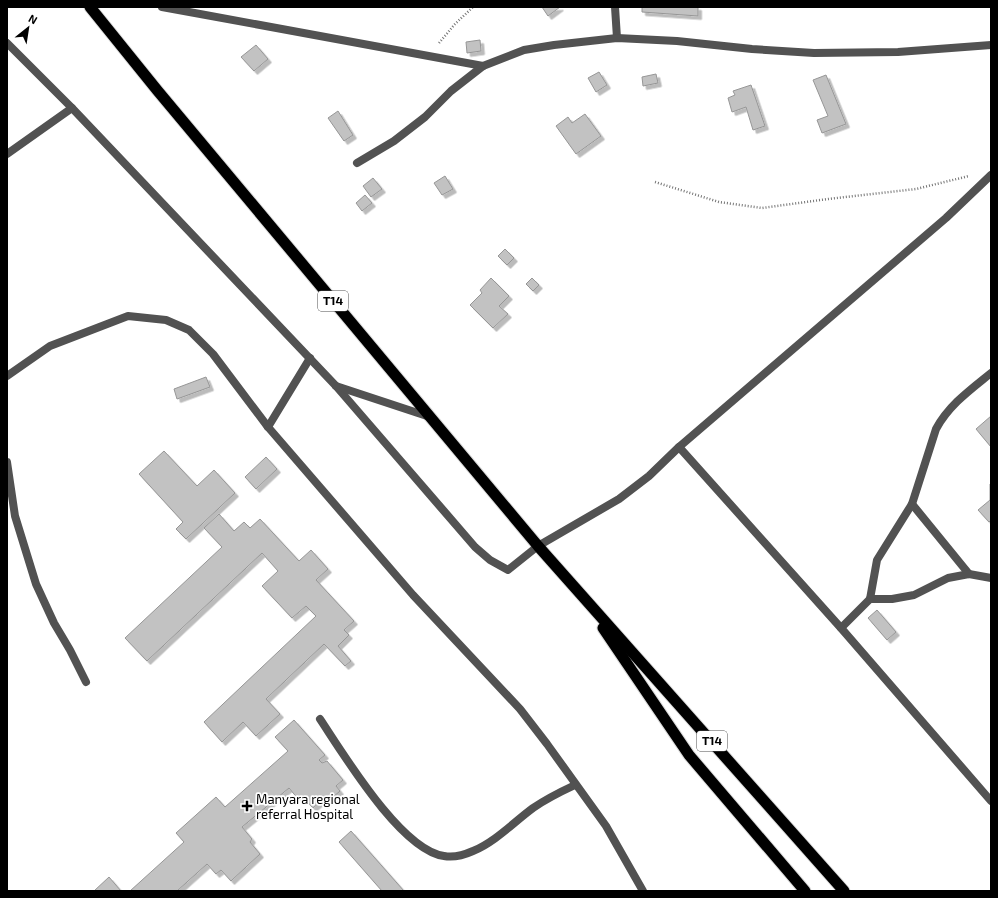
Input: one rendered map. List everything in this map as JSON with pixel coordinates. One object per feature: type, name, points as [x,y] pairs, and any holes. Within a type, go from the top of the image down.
[{"type":"highway","name":"T14","points":[[90,7],[157,90],[538,546],[844,891]]},
{"type":"highway","name":"T14","points":[[579,592],[689,755],[806,891]]},
{"type":"street","points":[[162,7],[483,66]]},
{"type":"street","points":[[615,7],[617,38]]},
{"type":"street","points":[[358,163],[394,141],[425,117],[451,91],[483,66],[524,50],[617,38],[677,41],[752,50],[814,53],[898,52],[991,45]]},
{"type":"street","points":[[7,43],[72,108],[310,358],[475,547],[490,560],[508,570],[538,546],[619,499],[649,476],[679,447],[946,218],[991,175]]},
{"type":"street","points":[[7,154],[72,108]]},
{"type":"street","points":[[7,376],[50,346],[128,316],[166,320],[189,330],[213,354],[268,426],[413,595],[520,709],[606,826],[643,891]]},
{"type":"street","points":[[268,426],[310,358]]},
{"type":"street","points":[[841,628],[870,599],[877,560],[912,504],[936,429],[956,402],[991,373]]},
{"type":"street","points":[[336,386],[430,417]]},
{"type":"street","points":[[679,447],[841,628],[991,801]]},
{"type":"street","points":[[7,462],[15,516],[36,584],[54,623],[86,682]]},
{"type":"street","points":[[912,504],[969,574]]},
{"type":"street","points":[[870,599],[892,599],[914,595],[948,578],[969,574],[991,578]]},
{"type":"street","points":[[320,719],[351,766],[401,831],[425,850],[444,856],[458,856],[474,850],[498,835],[554,795],[575,785]]},
{"type":"path","points":[[429,56],[455,24],[473,7]]},
{"type":"path","points":[[655,182],[719,202],[762,208],[916,189],[976,174]]},
{"type":"building","points":[[542,7],[560,7],[548,16]]},
{"type":"building","points":[[642,7],[698,7],[698,16],[642,12]]},
{"type":"building","points":[[480,40],[481,51],[467,53],[466,42]]},
{"type":"building","points":[[256,45],[268,59],[254,71],[241,57]]},
{"type":"building","points":[[599,72],[607,85],[596,92],[588,78]]},
{"type":"building","points":[[656,74],[658,83],[643,86],[642,77]]},
{"type":"building","points":[[826,75],[846,124],[822,133],[817,120],[828,116],[813,80]]},
{"type":"building","points":[[751,85],[765,126],[753,130],[746,107],[732,112],[728,98],[735,95],[733,91]]},
{"type":"building","points":[[338,111],[353,135],[344,141],[328,118]]},
{"type":"building","points":[[585,114],[601,136],[576,154],[556,126],[568,117],[572,123]]},
{"type":"building","points":[[445,176],[453,189],[442,195],[434,183]]},
{"type":"building","points":[[373,178],[382,189],[371,197],[363,186]]},
{"type":"building","points":[[365,195],[372,203],[362,211],[356,203]]},
{"type":"building","points":[[505,249],[514,258],[507,265],[498,256]]},
{"type":"building","points":[[491,278],[509,296],[499,306],[508,314],[493,328],[470,305],[482,293],[480,290]]},
{"type":"building","points":[[532,278],[539,285],[533,291],[526,284]]},
{"type":"building","points":[[206,377],[210,387],[177,399],[174,389]]},
{"type":"building","points":[[991,416],[991,447],[976,429]]},
{"type":"building","points":[[164,451],[197,486],[214,470],[235,493],[186,539],[176,529],[183,522],[139,474]]},
{"type":"building","points":[[266,457],[277,469],[256,489],[245,477]]},
{"type":"building","points":[[990,484],[991,520],[989,522],[978,510],[990,500]]},
{"type":"building","points":[[219,514],[234,531],[244,522],[250,528],[260,519],[299,561],[311,550],[328,569],[316,580],[354,621],[344,630],[349,635],[338,646],[351,661],[345,666],[324,644],[266,699],[280,714],[256,736],[243,722],[222,742],[204,722],[316,616],[306,606],[292,618],[262,586],[278,571],[262,553],[147,661],[125,638],[222,547],[204,528]]},
{"type":"building","points":[[877,610],[896,632],[887,640],[868,618]]},
{"type":"building","name":"Manyara regional referral Hospital","points":[[294,720],[325,755],[319,760],[322,763],[327,761],[343,780],[336,786],[340,791],[324,805],[321,801],[313,808],[303,797],[299,800],[289,788],[242,827],[252,839],[250,842],[260,854],[231,881],[221,870],[216,874],[207,864],[177,891],[130,891],[184,842],[176,833],[216,797],[225,807],[288,751],[275,737]]},
{"type":"building","points":[[351,831],[404,891],[382,891],[339,842]]},
{"type":"building","points":[[109,877],[121,891],[94,891]]},
{"type":"place","name":"Manyara regional referral Hospital","points":[[247,806]]}]
